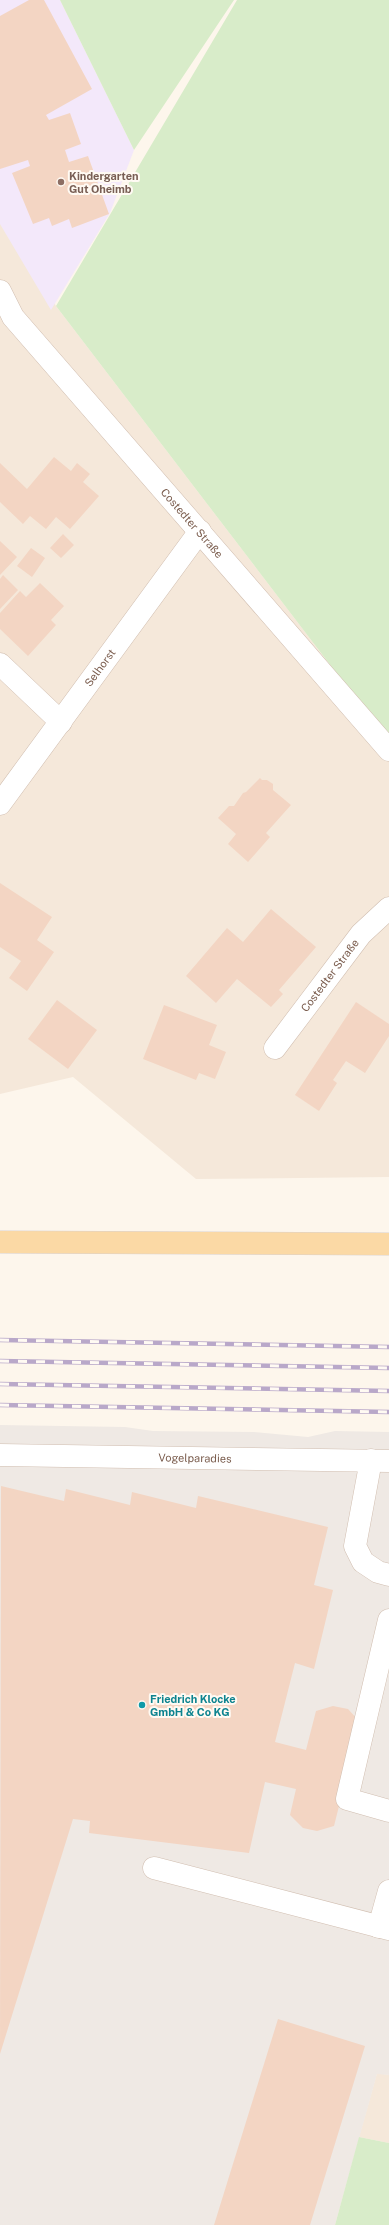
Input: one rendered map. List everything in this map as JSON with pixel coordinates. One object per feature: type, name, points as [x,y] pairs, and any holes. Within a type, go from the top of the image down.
[{"type":"main road","points":[[0,1242],[389,1244]]},
{"type":"street","name":"Costedter Straße","points":[[0,291],[13,316],[389,750]]},
{"type":"street","name":"Selhorst","points":[[0,804],[200,531]]},
{"type":"street","points":[[0,664],[61,722]]},
{"type":"street","name":"Costedter Straße","points":[[275,1048],[361,934],[389,908]]},
{"type":"street","name":"Vogelparadies","points":[[0,1455],[380,1461]]},
{"type":"street","points":[[380,1461],[355,1546],[363,1562],[378,1572],[389,1575]]},
{"type":"street","points":[[389,1620],[347,1799],[389,1811]]},
{"type":"street","points":[[154,1868],[384,1928],[389,1891]]},
{"type":"shaded area","name":"Kindergarten Gut Oheimb","points":[[0,0],[60,0],[134,150],[110,213],[51,310],[0,224]]},
{"type":"shaded area","points":[[0,219],[56,306],[389,742],[389,1177],[196,1179],[73,1077],[0,1094]]},
{"type":"shaded area","points":[[0,1425],[125,1427],[153,1431],[254,1432],[308,1437],[335,1431],[389,1432],[389,2075],[377,2074],[335,2225],[0,2225]]},
{"type":"shaded area","points":[[377,2073],[389,2075],[389,2143],[359,2137]]},
{"type":"green space","points":[[60,0],[234,0],[134,150]]},
{"type":"green space","points":[[237,0],[389,0],[389,742],[56,306]]},
{"type":"green space","points":[[359,2137],[389,2143],[389,2225],[335,2225]]},
{"type":"building","points":[[29,0],[44,0],[92,89],[46,115],[49,120],[70,113],[81,144],[65,150],[69,162],[88,156],[109,214],[72,228],[69,219],[52,226],[49,218],[33,224],[12,173],[30,166],[28,160],[0,169],[0,16]]},
{"type":"building","points":[[54,457],[71,471],[77,463],[90,474],[83,482],[99,496],[70,529],[56,517],[46,529],[30,516],[23,524],[0,502],[0,463],[27,489]]},
{"type":"building","points":[[63,534],[74,545],[61,558],[50,548]]},
{"type":"building","points":[[0,541],[17,557],[0,575]]},
{"type":"building","points":[[31,548],[45,558],[32,577],[17,566]]},
{"type":"building","points":[[3,575],[18,590],[0,609],[0,579]]},
{"type":"building","points":[[40,583],[64,606],[51,620],[56,625],[28,656],[0,629],[0,613],[20,591],[26,597]]},
{"type":"building","points":[[260,778],[273,784],[273,790],[291,805],[266,833],[270,837],[248,862],[228,844],[236,834],[218,818],[229,806],[234,806],[243,793],[246,792]]},
{"type":"building","points":[[0,883],[52,917],[37,940],[54,952],[27,991],[9,978],[21,961],[0,947]]},
{"type":"building","points":[[271,909],[316,947],[279,990],[283,994],[271,1007],[237,979],[216,1003],[186,976],[227,928],[243,942]]},
{"type":"building","points":[[57,1000],[97,1030],[68,1069],[28,1039]]},
{"type":"building","points":[[356,1002],[389,1024],[389,1036],[365,1073],[346,1061],[333,1080],[337,1083],[319,1111],[295,1095]]},
{"type":"building","points":[[164,1005],[217,1025],[209,1045],[226,1052],[215,1079],[199,1073],[196,1080],[143,1059]]},
{"type":"building","name":"Friedrich Klocke GmbH & Co KG","points":[[1,1486],[64,1501],[66,1489],[130,1505],[132,1492],[196,1508],[198,1496],[328,1527],[314,1585],[333,1590],[314,1669],[295,1663],[275,1742],[306,1750],[316,1711],[333,1706],[348,1709],[360,1722],[334,1826],[317,1831],[303,1828],[290,1815],[296,1789],[265,1782],[249,1853],[89,1833],[90,1821],[73,1819],[0,2054]]},
{"type":"building","points":[[278,2019],[365,2046],[310,2225],[214,2225]]},
{"type":"railway","points":[[0,1340],[389,1347]]},
{"type":"railway","points":[[0,1361],[389,1368]]},
{"type":"railway","points":[[0,1384],[389,1391]]},
{"type":"railway","points":[[0,1405],[389,1412]]},
{"type":"place","name":"Kindergarten Gut Oheimb","points":[[61,182]]},
{"type":"place","name":"Friedrich Klocke GmbH & Co KG","points":[[142,1705]]}]
